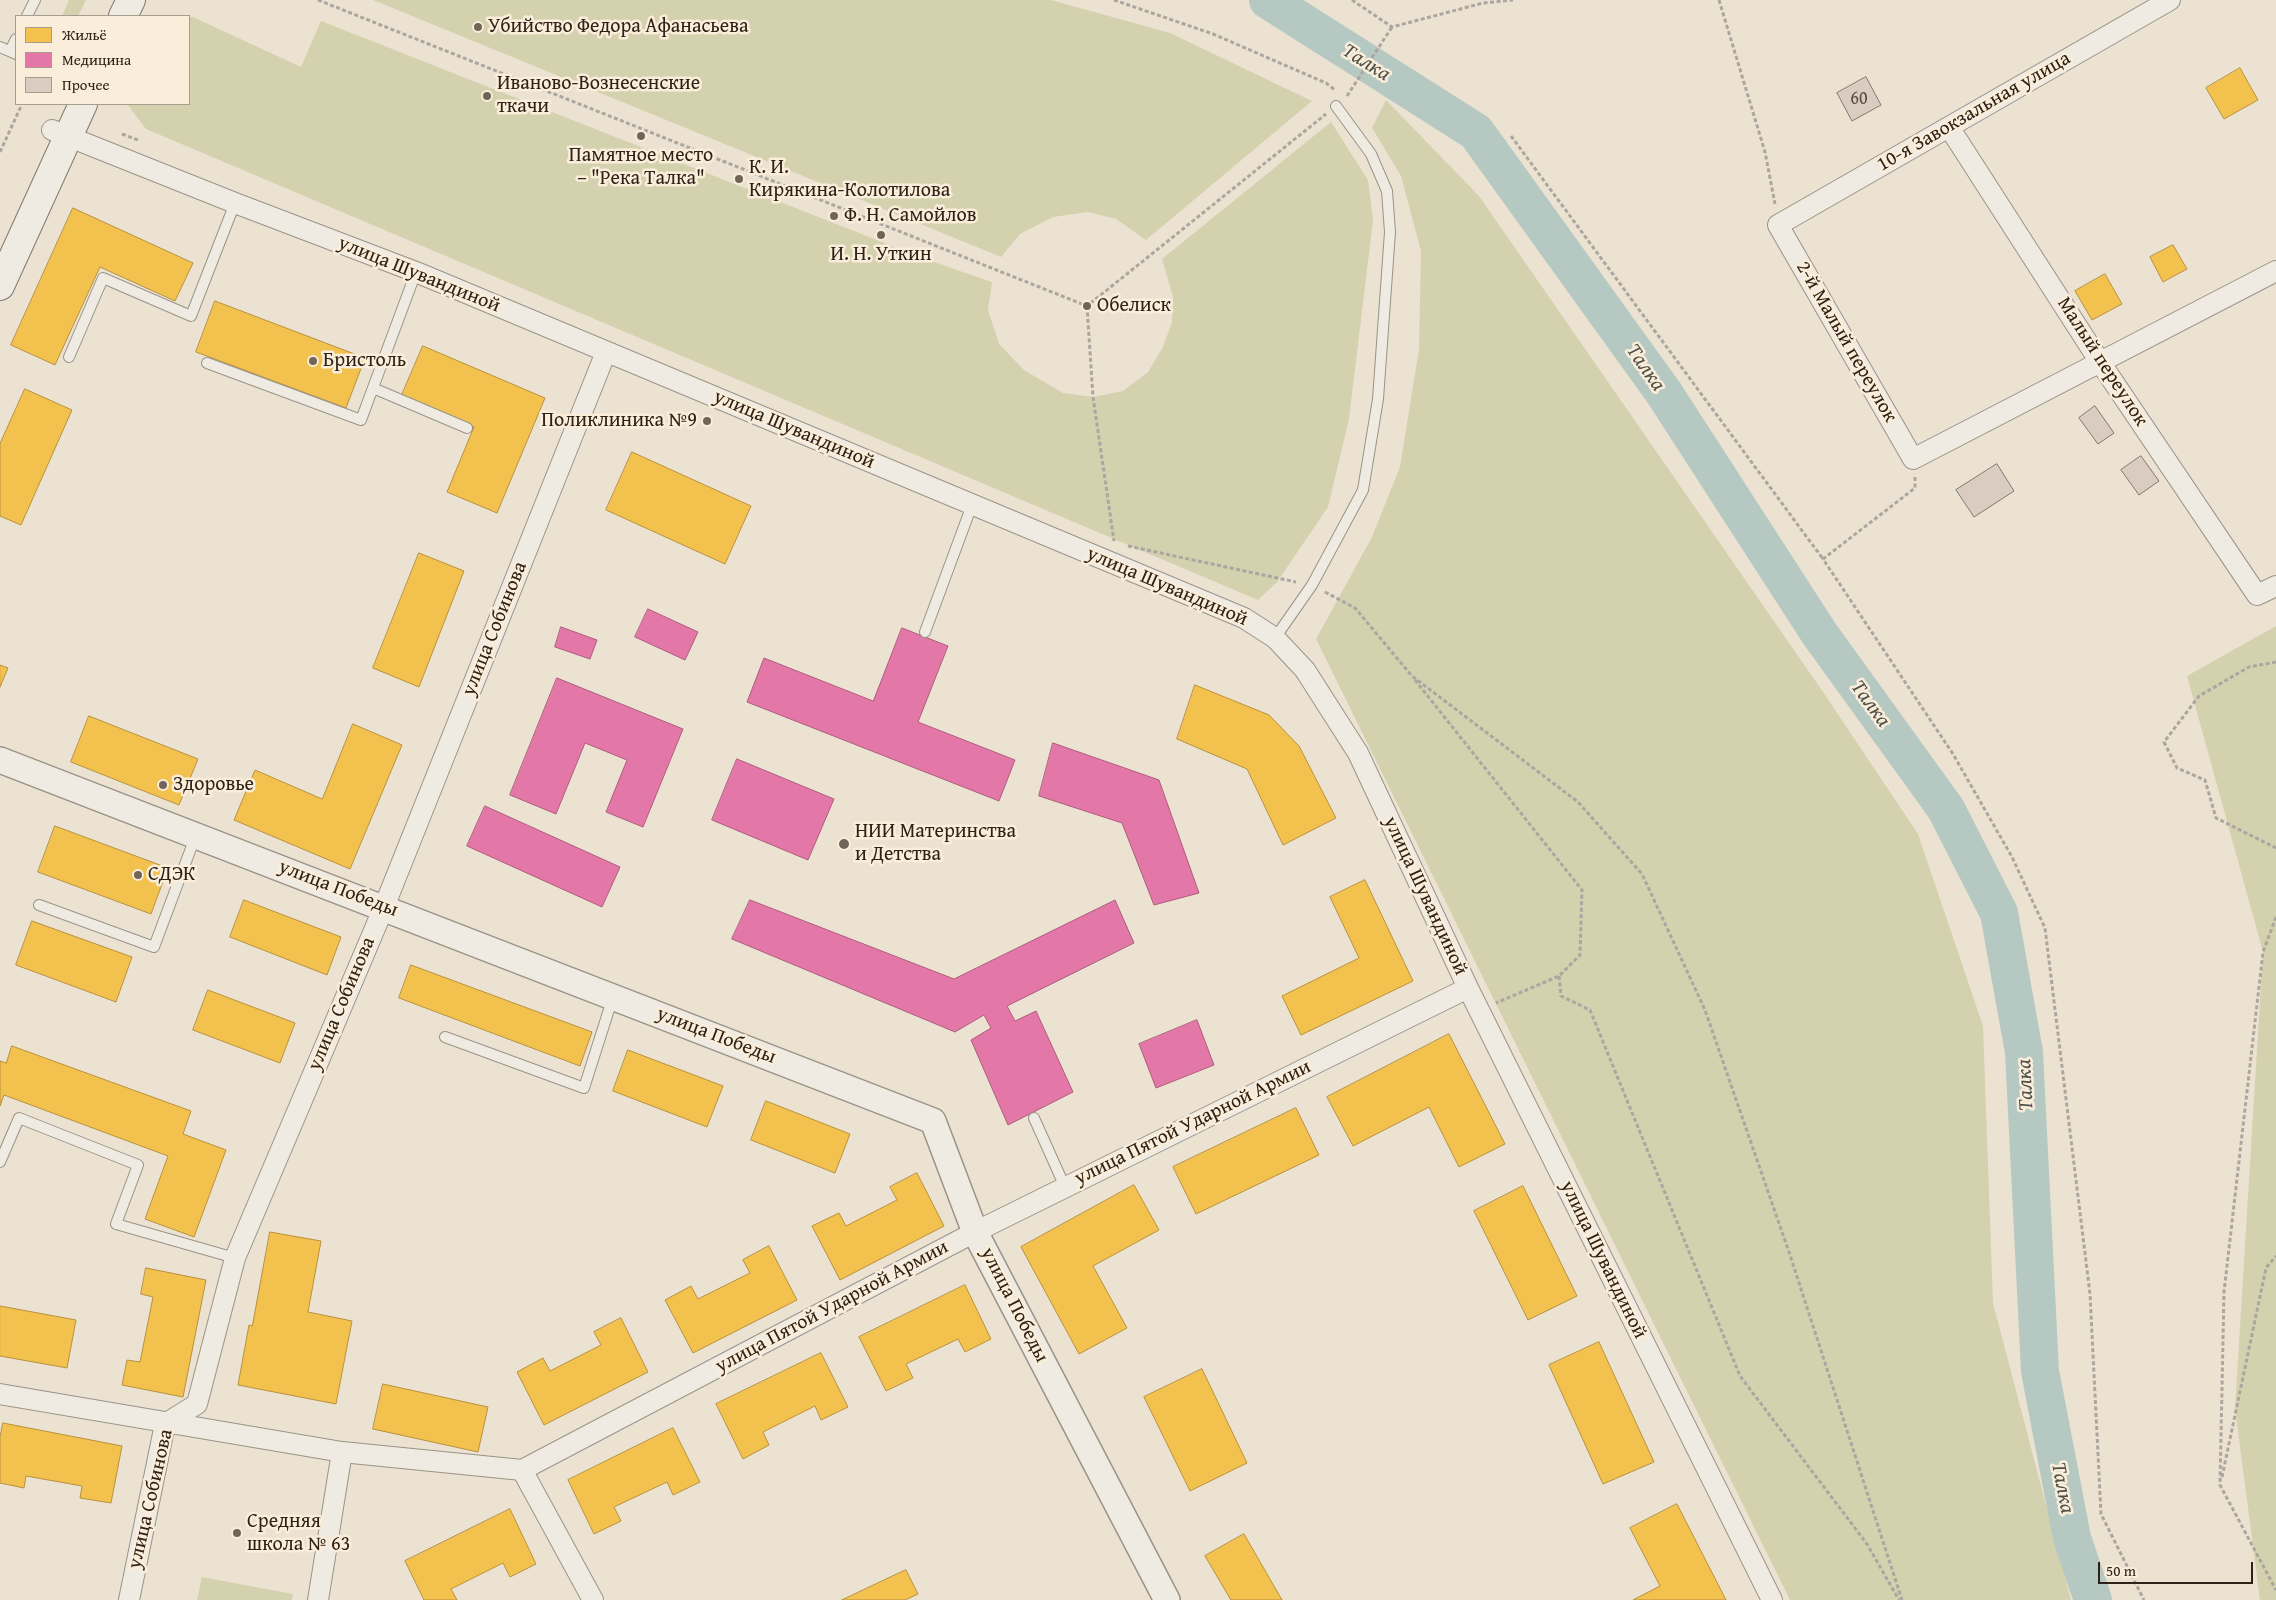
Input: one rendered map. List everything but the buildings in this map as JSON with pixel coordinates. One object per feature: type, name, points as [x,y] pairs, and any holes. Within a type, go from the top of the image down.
[{"type":"main road","points":[[103,15],[110,0]]},
{"type":"main road","points":[[123,15],[130,0]]},
{"type":"main road","points":[[0,286],[60,133],[64,105]]},
{"type":"main road","points":[[0,246],[60,133],[83,105]]},
{"type":"street","name":"10-я Завокзальная улица","points":[[1778,225],[2170,0]]},
{"type":"street","name":"Малый переулок","points":[[1949,127],[2100,362],[2257,596],[2276,586]]},
{"type":"street","name":"улица Шувандиной","points":[[60,133],[234,203],[416,272],[1244,618],[1275,638],[1305,670],[1358,754],[1468,988],[1772,1600]]},
{"type":"street","name":"2-й Малый переулок","points":[[1778,225],[1913,459]]},
{"type":"street","points":[[1913,459],[2276,271]]},
{"type":"street","name":"улица Собинова","points":[[129,1600],[165,1424],[197,1404],[235,1258],[384,907],[606,352]]},
{"type":"street","name":"улица Победы","points":[[0,760],[933,1121],[975,1232],[1167,1600]]},
{"type":"street","name":"улица Пятой Ударной Армии","points":[[522,1470],[975,1232],[1468,988]]},
{"type":"street","points":[[0,1394],[165,1424],[342,1452],[522,1470],[593,1600]]},
{"type":"street","points":[[318,1600],[342,1452]]},
{"type":"lane","points":[[28,15],[35,0]]},
{"type":"lane","points":[[0,47],[13,53]]},
{"type":"lane","points":[[1275,638],[1312,585],[1363,490],[1378,400],[1390,232],[1387,191],[1371,154],[1336,106]]},
{"type":"lane","points":[[69,357],[103,278],[191,316],[234,203]]},
{"type":"lane","points":[[207,363],[361,420],[416,272]]},
{"type":"lane","points":[[373,388],[467,428]]},
{"type":"lane","points":[[925,632],[972,505]]},
{"type":"lane","points":[[39,905],[154,947],[196,835]]},
{"type":"lane","points":[[445,1037],[584,1088],[613,996]]},
{"type":"lane","points":[[0,1162],[19,1118],[138,1165],[116,1224],[235,1258]]},
{"type":"lane","points":[[1034,1118],[1065,1187]]},
{"type":"path","points":[[318,0],[1087,306]]},
{"type":"path","points":[[1114,0],[1213,34],[1326,83],[1346,98],[1392,28],[1483,3],[1513,0]]},
{"type":"path","points":[[1352,0],[1392,28]]},
{"type":"path","points":[[1719,0],[1765,152],[1778,225]]},
{"type":"path","points":[[0,152],[22,105]]},
{"type":"path","points":[[1087,306],[1336,106]]},
{"type":"path","points":[[1511,136],[1823,559],[1953,754],[2012,857],[2045,928],[2090,1294],[2101,1514],[2144,1600]]},
{"type":"path","points":[[1087,306],[1093,397],[1114,543]]},
{"type":"path","points":[[1823,559],[1915,488],[1913,459]]},
{"type":"path","points":[[1124,545],[1312,585],[1355,608],[1412,676],[1582,890],[1580,955],[1559,976],[1479,1010]]},
{"type":"path","points":[[2276,662],[2249,667],[2199,696],[2164,742],[2177,768],[2204,780],[2216,818],[2276,848]]},
{"type":"path","points":[[1412,676],[1578,802],[1642,874],[1705,1010],[1790,1255],[1900,1600]]},
{"type":"path","points":[[2276,917],[2262,952],[2224,1292],[2220,1485],[2276,1590]]},
{"type":"path","points":[[1559,976],[1561,996],[1590,1010],[1740,1376],[1867,1544],[1900,1600]]},
{"type":"path","points":[[2220,1485],[2266,1268],[2276,1256]]},
{"type":"shaded area","points":[[69,0],[86,0],[78,15],[62,15]]},
{"type":"shaded area","points":[[373,0],[1051,0],[1170,33],[1312,101],[1146,240],[1116,219],[1088,212],[1053,217],[1020,234],[1001,257]]},
{"type":"shaded area","points":[[190,17],[301,67],[321,21],[925,259],[992,282],[988,310],[999,344],[1024,370],[1063,393],[1093,397],[1123,391],[1148,372],[1163,347],[1172,322],[1173,297],[1162,259],[1331,122],[1368,180],[1373,220],[1349,419],[1328,507],[1277,582],[1258,600],[146,129],[128,105],[190,105]]},
{"type":"shaded area","points":[[1386,100],[1479,196],[1821,689],[1918,834],[1983,1026],[1993,1303],[2071,1600],[1790,1600],[1316,639],[1372,537],[1400,467],[1419,349],[1421,251],[1401,176],[1372,128]]},
{"type":"shaded area","points":[[2276,626],[2276,1600],[2260,1600],[2235,1408],[2263,952],[2187,676]]},
{"type":"shaded area","points":[[202,1577],[293,1594],[292,1600],[197,1600]]},
{"type":"waterway","name":"Талка","points":[[1268,0],[1476,132],[1664,393],[1819,633],[1946,809],[1999,913],[2024,1052],[2040,1371],[2072,1538],[2093,1600]]},
{"type":"place","name":"Убийство Федора Афанасьева","points":[[478,27]]},
{"type":"place","name":"Иваново-Вознесенские ткачи","points":[[487,96]]},
{"type":"place","name":"Памятное место – \"Река Талка\"","points":[[641,136]]},
{"type":"place","name":"К. И. Кирякина-Колотилова","points":[[739,179]]},
{"type":"place","name":"Ф. Н. Самойлов","points":[[834,216]]},
{"type":"place","name":"И. Н. Уткин","points":[[881,235]]},
{"type":"place","name":"Обелиск","points":[[1087,306]]},
{"type":"place","name":"Бристоль","points":[[313,361]]},
{"type":"place","name":"Поликлиника №9","points":[[707,421]]},
{"type":"place","name":"Здоровье","points":[[163,785]]},
{"type":"place","name":"НИИ Материнства и Детства","points":[[844,844]]},
{"type":"place","name":"СДЭК","points":[[138,875]]},
{"type":"place","name":"Средняя школа № 63","points":[[237,1533]]}]
